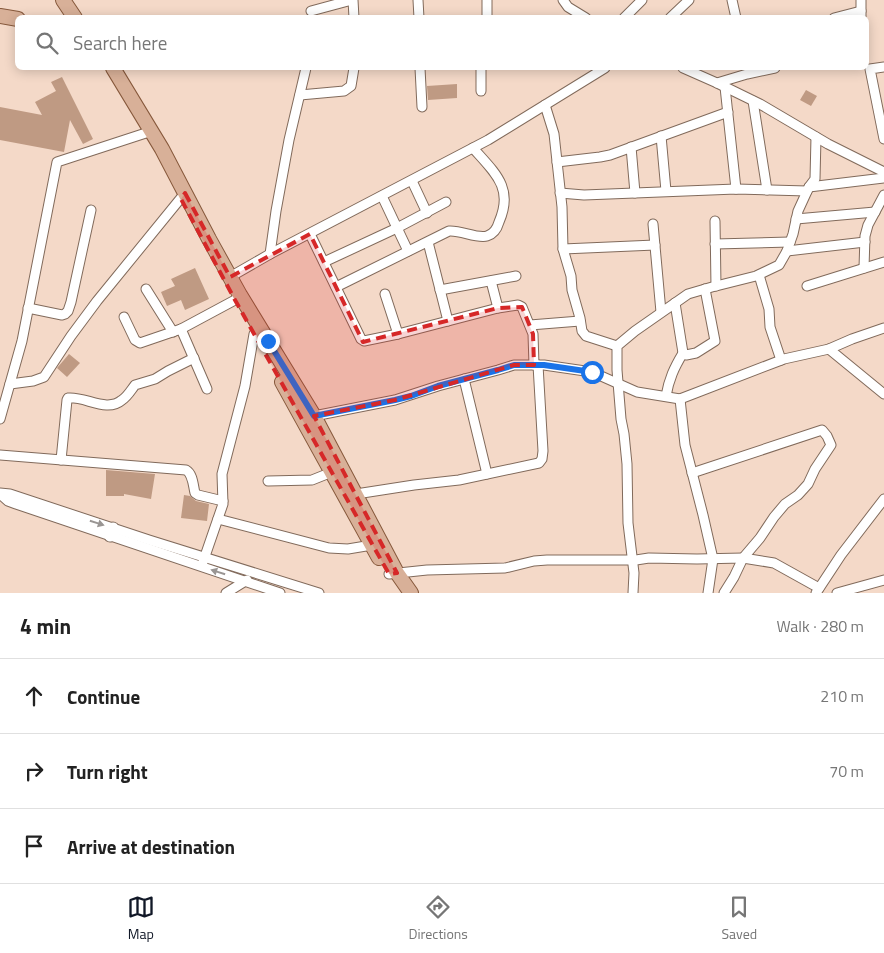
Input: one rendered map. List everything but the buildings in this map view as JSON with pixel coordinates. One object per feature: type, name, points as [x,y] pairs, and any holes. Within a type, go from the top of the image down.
[{"type":"main road","points":[[71,5],[80,15]]},
{"type":"main road","points":[[0,16],[15,18]]},
{"type":"main road","points":[[0,26],[15,28]]},
{"type":"main road","points":[[107,70],[149,132]]},
{"type":"main road","points":[[114,70],[183,196],[314,416],[356,494],[402,592]]},
{"type":"main road","points":[[183,196],[190,218],[235,300],[301,414],[372,545],[393,573]]},
{"type":"street","points":[[311,11],[352,0],[354,15]]},
{"type":"street","points":[[418,0],[419,15]]},
{"type":"street","points":[[487,0],[487,15]]},
{"type":"street","points":[[563,0],[568,6],[582,15]]},
{"type":"street","points":[[627,15],[642,0]]},
{"type":"street","points":[[673,15],[689,0]]},
{"type":"street","points":[[732,0],[735,15]]},
{"type":"street","points":[[861,0],[861,14]]},
{"type":"street","points":[[884,67],[870,69],[880,98],[884,135]]},
{"type":"street","points":[[270,254],[289,140],[306,70]]},
{"type":"street","points":[[300,95],[348,90],[351,86],[354,70]]},
{"type":"street","points":[[420,70],[422,107]]},
{"type":"street","points":[[481,70],[481,91]]},
{"type":"street","points":[[230,277],[270,254],[488,140],[602,70]]},
{"type":"street","points":[[687,70],[753,101],[828,144],[884,172]]},
{"type":"street","points":[[721,85],[747,71]]},
{"type":"street","points":[[721,85],[728,112],[736,189]]},
{"type":"street","points":[[753,101],[768,190]]},
{"type":"street","points":[[544,105],[554,134],[562,207],[563,249],[571,276],[572,290],[582,331],[586,336],[617,346]]},
{"type":"street","points":[[557,162],[600,157],[728,112]]},
{"type":"street","points":[[0,419],[22,340],[57,162],[149,132]]},
{"type":"street","points":[[662,136],[666,191]]},
{"type":"street","points":[[617,346],[688,294],[759,275],[779,265],[789,247],[798,211],[815,179],[816,137]]},
{"type":"street","points":[[631,147],[635,193]]},
{"type":"street","points":[[336,287],[449,231],[483,237],[493,234],[504,210],[502,185],[492,169],[473,148]]},
{"type":"street","points":[[560,193],[584,195],[736,189],[808,189],[884,178]]},
{"type":"street","points":[[412,180],[427,212]]},
{"type":"street","points":[[864,268],[865,236],[868,225],[884,195]]},
{"type":"street","points":[[10,384],[34,381],[44,377],[97,301],[183,196]]},
{"type":"street","points":[[382,196],[408,251]]},
{"type":"street","points":[[324,262],[397,228],[446,202]]},
{"type":"street","points":[[28,308],[62,315],[68,311],[91,210]]},
{"type":"street","points":[[796,219],[875,212]]},
{"type":"street","points":[[715,221],[716,286]]},
{"type":"street","points":[[653,224],[661,312]]},
{"type":"street","points":[[310,234],[361,339],[366,342],[514,305],[520,305],[533,334],[543,451],[542,459],[539,463],[459,480],[356,494]]},
{"type":"street","points":[[428,242],[448,321]]},
{"type":"street","points":[[715,244],[789,247],[865,242]]},
{"type":"street","points":[[563,249],[655,246]]},
{"type":"street","points":[[806,286],[884,262]]},
{"type":"street","points":[[759,275],[769,309],[770,327],[781,360]]},
{"type":"street","points":[[440,290],[516,276]]},
{"type":"street","points":[[491,281],[498,308]]},
{"type":"street","points":[[146,289],[194,358],[207,389]]},
{"type":"street","points":[[683,353],[686,355],[696,354],[715,341],[706,289]]},
{"type":"street","points":[[385,294],[398,334]]},
{"type":"street","points":[[124,317],[135,340],[138,343],[144,343],[177,331],[235,300]]},
{"type":"street","points":[[666,396],[669,380],[683,353],[674,303]]},
{"type":"street","points":[[530,324],[580,321]]},
{"type":"street","points":[[314,416],[411,396],[438,386],[514,365],[562,367],[592,372],[637,392],[680,399],[781,360],[829,349],[884,328]]},
{"type":"street","points":[[201,567],[223,502],[222,474],[245,386],[254,334]]},
{"type":"street","points":[[617,346],[621,419],[627,464],[628,522],[634,572],[633,593]]},
{"type":"street","points":[[829,349],[884,394]]},
{"type":"street","points":[[61,460],[68,398],[107,405],[116,404],[131,392],[135,385],[155,379],[194,358]]},
{"type":"street","points":[[464,379],[487,474]]},
{"type":"street","points":[[680,399],[684,445],[713,559],[708,593]]},
{"type":"street","points":[[692,473],[822,430],[831,445],[814,469],[808,484],[774,517],[743,558],[724,593]]},
{"type":"street","points":[[0,456],[186,470],[191,475],[195,493],[223,502]]},
{"type":"street","points":[[268,481],[312,480],[332,472]]},
{"type":"street","points":[[0,494],[10,494],[201,567],[282,593],[287,583]]},
{"type":"street","points":[[393,573],[426,570],[505,568],[547,560],[743,558],[774,564],[818,590],[884,498]]},
{"type":"street","points":[[218,519],[329,548],[348,549],[372,545]]},
{"type":"street","points":[[112,532],[204,557],[319,593]]},
{"type":"street","points":[[226,593],[257,573]]},
{"type":"street","points":[[838,593],[884,580]]},
{"type":"highlighted area","points":[[185,193],[230,277],[310,234],[363,342],[498,308],[522,307],[533,334],[534,365],[514,365],[395,400],[314,416],[397,573],[389,574],[235,300],[181,199]]},
{"type":"route","points":[[268,341],[314,416],[380,404],[514,365],[544,365],[592,372]]}]
